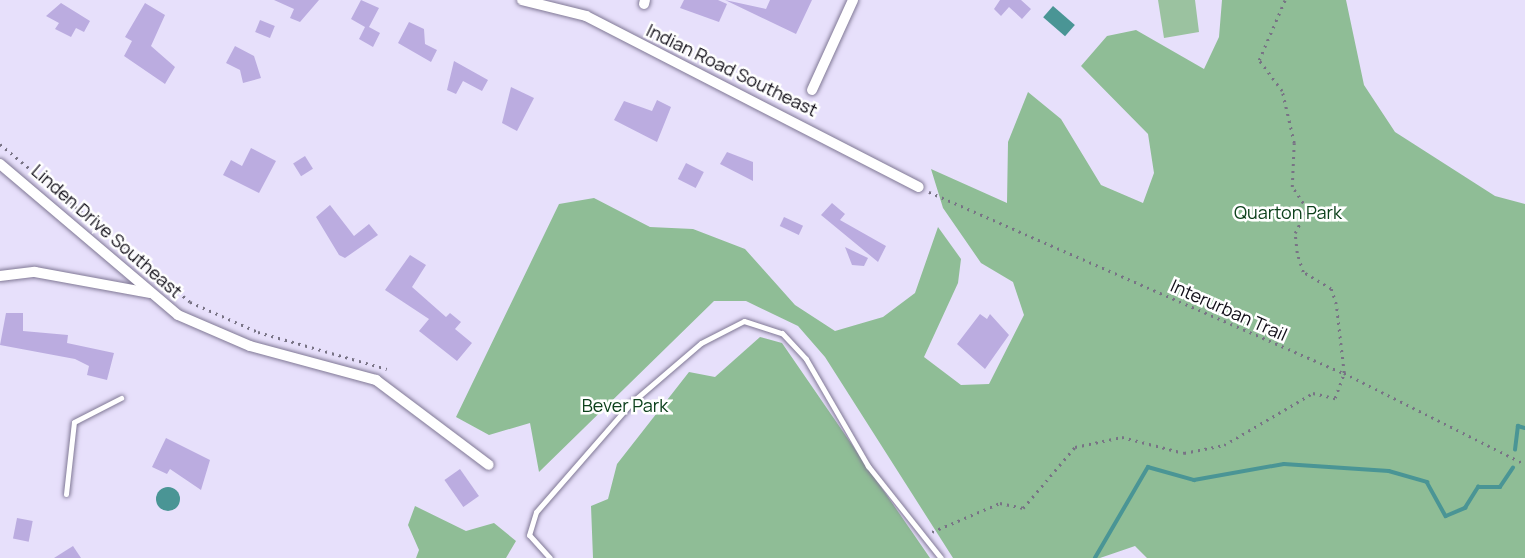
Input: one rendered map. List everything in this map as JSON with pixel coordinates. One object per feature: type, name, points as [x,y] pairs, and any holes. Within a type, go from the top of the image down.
[{"type":"street","name":"Indian Road Southeast","points":[[522,0],[586,16],[919,187]]},
{"type":"street","points":[[812,90],[853,0]]},
{"type":"street","name":"Linden Drive Southeast","points":[[0,164],[150,293],[212,332],[376,380],[489,465]]},
{"type":"street","points":[[0,276],[35,272],[150,293]]},
{"type":"lane","points":[[550,558],[530,534],[536,512],[631,403],[701,343],[744,321],[782,333],[806,359],[869,466],[926,535],[941,558]]},
{"type":"lane","points":[[66,494],[74,422],[121,398]]},
{"type":"path","points":[[926,535],[1000,503],[1023,508],[1075,447],[1122,437],[1184,453],[1224,444],[1313,393],[1335,398],[1344,373],[1331,289],[1303,272],[1297,253],[1295,233],[1307,209],[1292,187],[1294,143],[1282,91],[1259,60],[1285,0]]},
{"type":"path","points":[[0,144],[190,302],[258,332],[387,369]]},
{"type":"path","name":"Interurban Trail","points":[[919,187],[1344,373],[1525,464]]},
{"type":"shaded area","points":[[1158,0],[1195,0],[1199,32],[1164,38]]},
{"type":"shaded area","points":[[1053,6],[1075,25],[1065,36],[1043,17]]},
{"type":"shaded area","points":[[168,487],[177,490],[180,499],[177,508],[168,511],[159,508],[156,499],[159,490]]},
{"type":"green space","name":"Quarton Park","points":[[1222,0],[1346,0],[1364,85],[1395,132],[1495,196],[1525,204],[1525,558],[1147,558],[1135,546],[1100,558],[953,558],[825,357],[798,326],[746,301],[714,301],[539,472],[530,423],[489,435],[456,417],[559,204],[594,198],[650,227],[693,229],[745,249],[795,305],[835,331],[883,317],[915,293],[938,227],[961,259],[958,283],[924,357],[961,385],[989,384],[1024,315],[1013,282],[981,263],[943,208],[931,169],[1007,203],[1008,142],[1028,92],[1061,119],[1101,185],[1143,203],[1154,173],[1148,134],[1081,66],[1107,36],[1136,30],[1204,69],[1219,37]]},
{"type":"green space","points":[[760,337],[782,343],[930,558],[593,558],[591,506],[608,499],[617,464],[689,372],[715,377]]},
{"type":"green space","points":[[415,506],[466,531],[494,523],[516,541],[506,558],[416,558],[419,550],[408,525]]},
{"type":"building","points":[[274,0],[319,0],[300,22],[290,18],[294,9]]},
{"type":"building","points":[[361,0],[379,8],[369,27],[380,33],[373,47],[359,39],[365,27],[351,19]]},
{"type":"building","points":[[684,0],[718,0],[727,4],[719,22],[680,8]]},
{"type":"building","points":[[725,0],[766,9],[770,0],[812,0],[796,34]]},
{"type":"building","points":[[1000,0],[1021,0],[1031,9],[1022,19],[1009,7],[1001,16],[994,9]]},
{"type":"building","points":[[61,3],[90,21],[84,32],[76,28],[71,37],[55,29],[59,23],[46,16]]},
{"type":"building","points":[[145,3],[165,15],[151,46],[175,67],[165,84],[124,56],[132,41],[125,37]]},
{"type":"building","points":[[260,20],[275,26],[270,38],[255,32]]},
{"type":"building","points":[[409,22],[424,29],[425,44],[437,50],[431,62],[398,43]]},
{"type":"building","points":[[235,46],[254,56],[261,78],[243,83],[240,70],[226,63]]},
{"type":"building","points":[[454,61],[488,80],[482,91],[463,81],[456,94],[447,90]]},
{"type":"building","points":[[511,87],[534,98],[517,131],[502,123]]},
{"type":"building","points":[[657,100],[671,107],[657,142],[614,120],[624,101],[652,111]]},
{"type":"building","points":[[251,148],[276,161],[259,193],[223,175],[231,160],[242,166]]},
{"type":"building","points":[[727,152],[753,162],[753,181],[720,164]]},
{"type":"building","points":[[305,156],[313,169],[301,176],[293,163]]},
{"type":"building","points":[[686,163],[704,172],[696,188],[678,179]]},
{"type":"building","points":[[832,203],[845,214],[840,220],[886,246],[878,262],[821,215]]},
{"type":"building","points":[[330,205],[354,236],[369,224],[378,235],[345,258],[339,255],[316,217]]},
{"type":"building","points":[[784,217],[803,226],[799,235],[780,226]]},
{"type":"building","points":[[845,247],[868,258],[864,266],[852,265]]},
{"type":"building","points":[[410,255],[426,265],[412,287],[446,317],[450,313],[461,322],[455,329],[472,343],[457,361],[419,331],[429,319],[385,290]]},
{"type":"building","points":[[6,313],[23,313],[23,331],[68,335],[67,343],[114,353],[107,380],[87,375],[89,366],[75,359],[0,345]]},
{"type":"building","points":[[980,314],[987,319],[990,314],[1009,335],[985,369],[957,344]]},
{"type":"building","points":[[166,438],[210,460],[201,490],[170,469],[167,474],[152,467]]},
{"type":"building","points":[[460,469],[479,496],[463,507],[444,480]]},
{"type":"building","points":[[17,518],[33,521],[29,542],[13,539]]},
{"type":"building","points":[[73,546],[81,558],[54,558]]},
{"type":"waterway","points":[[1515,450],[1518,426],[1525,428]]},
{"type":"waterway","points":[[1095,558],[1148,467],[1194,480],[1284,464],[1389,471],[1427,482],[1446,516],[1465,508],[1478,487],[1500,487],[1513,468]]},
{"type":"park label","name":"Bever Park","points":[[625,405]]}]
